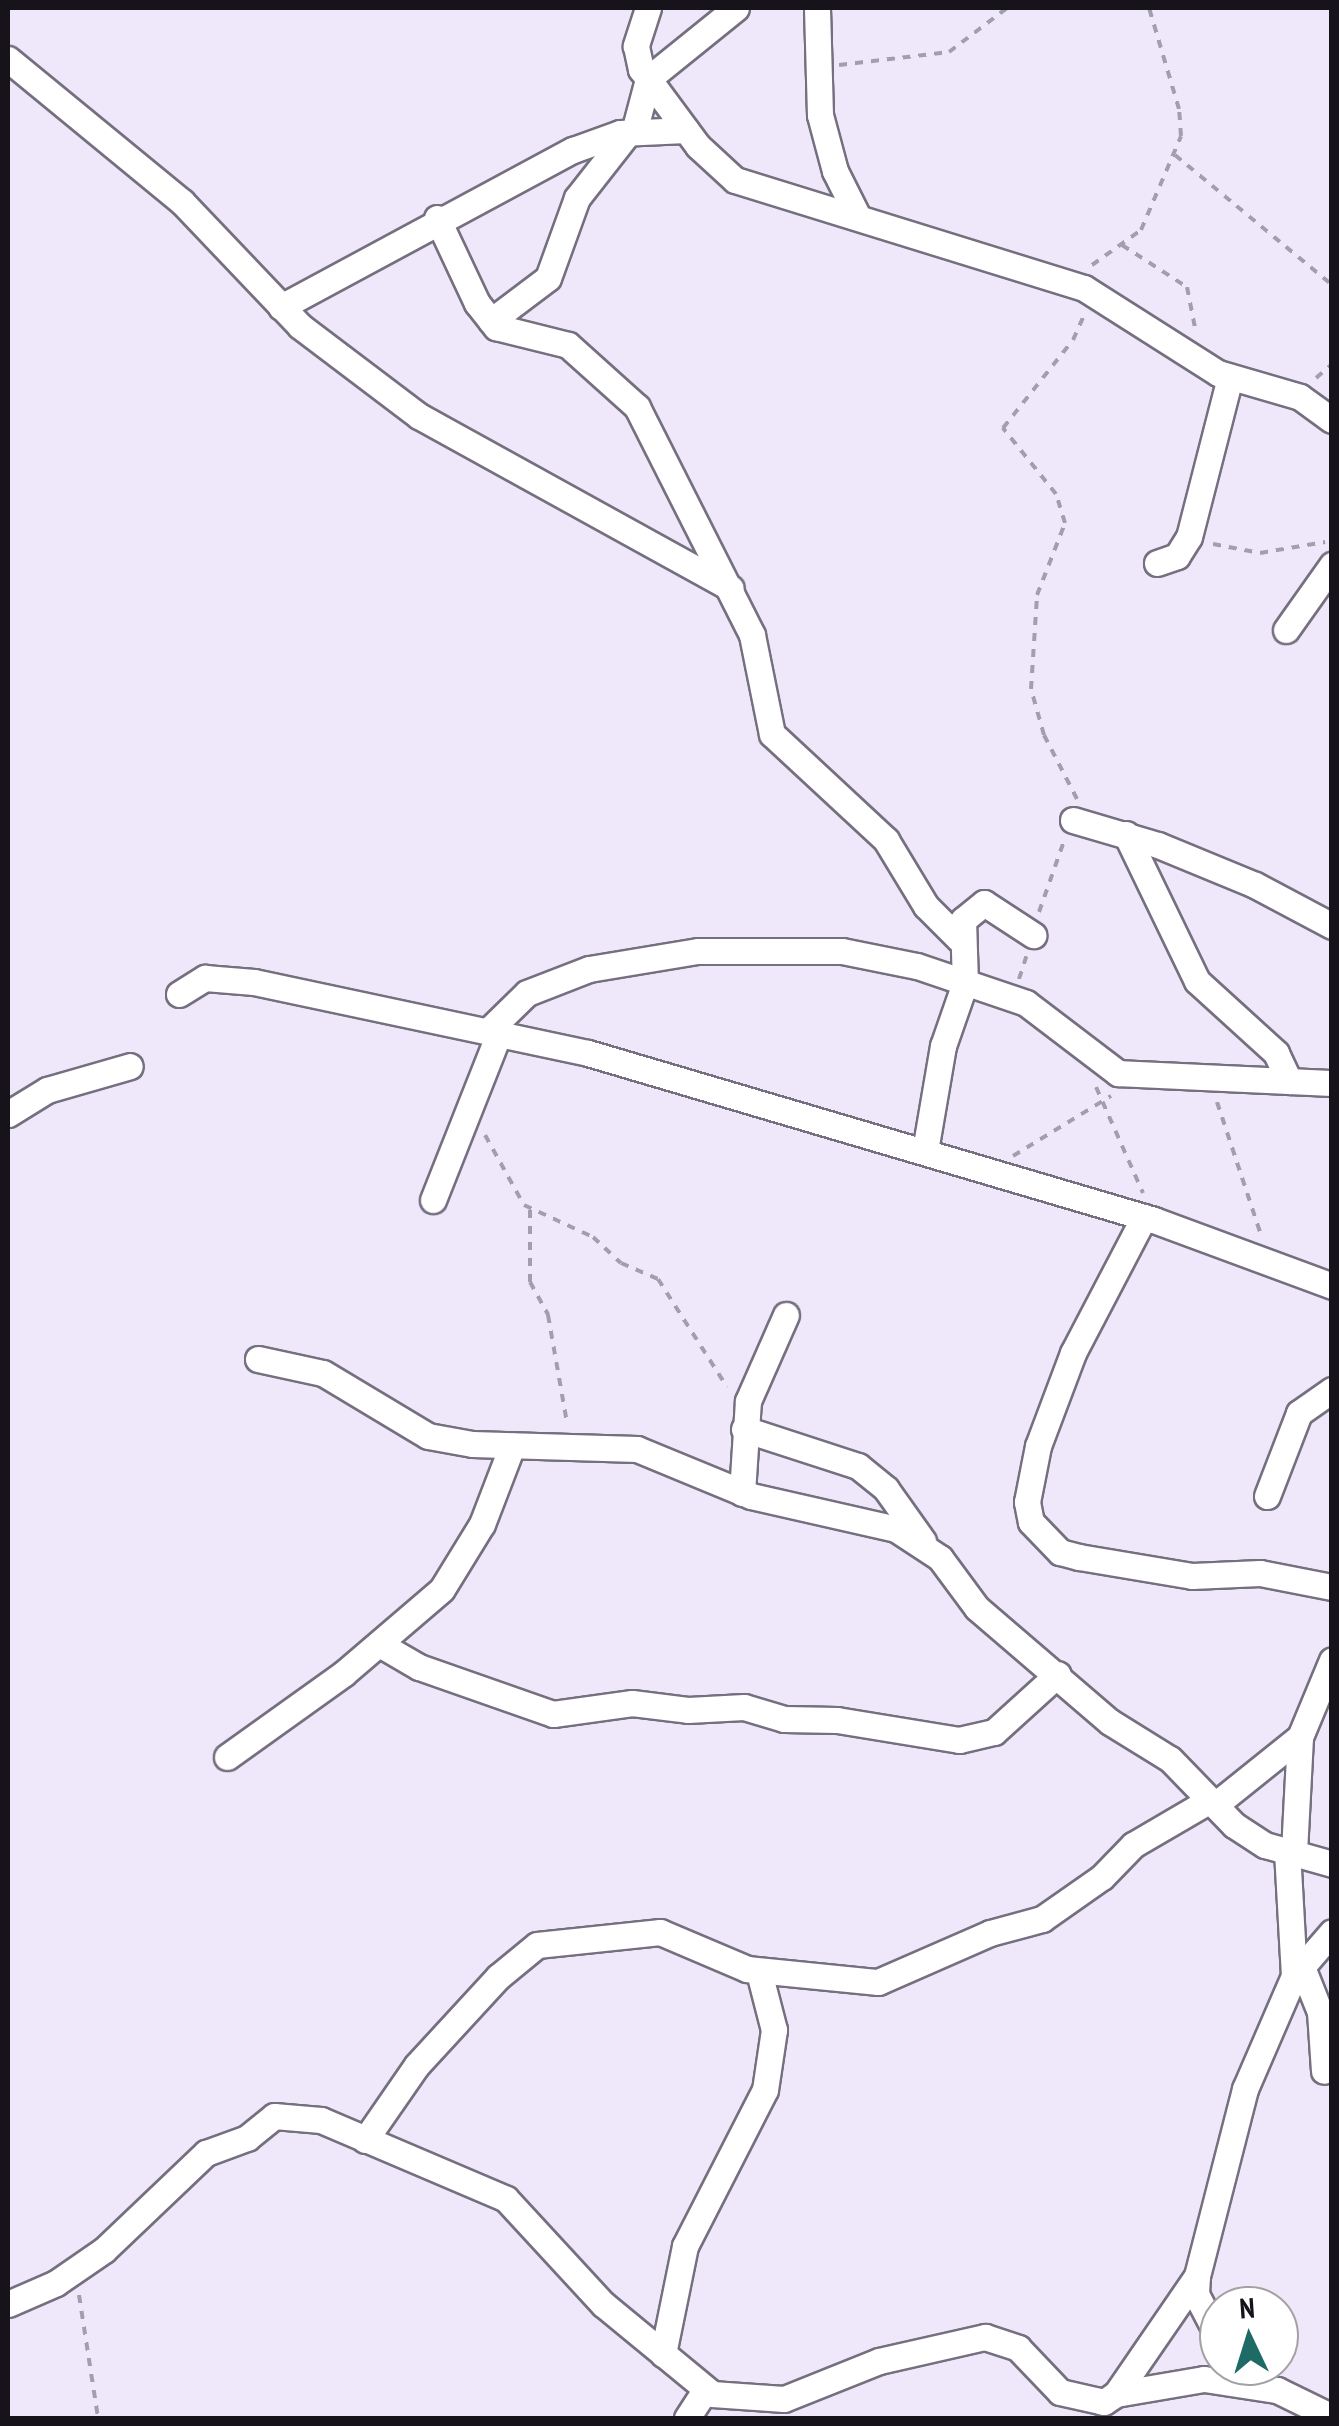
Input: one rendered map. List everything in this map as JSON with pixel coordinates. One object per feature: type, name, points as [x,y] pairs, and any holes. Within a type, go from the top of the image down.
[{"type":"street","points":[[648,8],[636,46],[648,79],[686,130],[735,180],[1082,289],[1204,365],[1230,377],[1300,397],[1332,420]]},
{"type":"street","points":[[491,322],[548,278],[577,198],[631,132],[648,79],[736,8]]},
{"type":"street","points":[[817,8],[823,130],[858,217]]},
{"type":"street","points":[[8,59],[182,202],[282,307],[419,416],[731,588]]},
{"type":"street","points":[[282,307],[437,218],[573,150],[631,132],[686,130]]},
{"type":"street","points":[[437,218],[491,322],[580,352],[637,407],[731,588],[758,658],[772,734],[886,840],[926,906],[959,939]]},
{"type":"street","points":[[1156,562],[1177,556],[1189,537],[1230,377]]},
{"type":"street","points":[[1286,630],[1332,566]]},
{"type":"street","points":[[1073,820],[1126,834],[1255,884],[1332,926]]},
{"type":"street","points":[[1126,834],[1196,981],[1276,1052],[1289,1081]]},
{"type":"street","points":[[925,1151],[943,1046],[965,982],[959,939],[970,910],[984,903],[1033,934]]},
{"type":"street","points":[[433,1200],[472,1108],[493,1032],[551,979],[698,951],[842,951],[965,982],[1013,998],[1098,1062],[1142,1076],[1332,1083]]},
{"type":"street","points":[[179,994],[195,980],[232,980],[493,1032],[710,1086],[994,1171],[1149,1218],[1325,1284],[1332,1258]]},
{"type":"street","points":[[8,1114],[46,1090],[130,1066]]},
{"type":"street","points":[[1149,1218],[1072,1354],[1038,1446],[1027,1502],[1031,1522],[1060,1552],[1079,1557],[1192,1576],[1260,1573],[1332,1587]]},
{"type":"street","points":[[742,1494],[748,1401],[786,1314]]},
{"type":"street","points":[[258,1359],[323,1374],[428,1436],[512,1446],[574,1446],[662,1454],[742,1494],[896,1529],[928,1547]]},
{"type":"street","points":[[1267,1496],[1299,1412],[1332,1390]]},
{"type":"street","points":[[744,1430],[858,1466],[886,1488],[977,1608],[1110,1722],[1170,1759],[1234,1826],[1332,1864]]},
{"type":"street","points":[[227,1757],[380,1645],[442,1589],[482,1524],[512,1446]]},
{"type":"street","points":[[380,1645],[419,1667],[553,1714],[632,1702],[688,1710],[744,1707],[784,1719],[837,1720],[959,1740],[994,1732],[1058,1674]]},
{"type":"street","points":[[1324,2071],[1320,2012],[1298,1971],[1291,1851],[1300,1737],[1332,1660]]},
{"type":"street","points":[[366,2140],[417,2065],[498,1977],[537,1946],[660,1932],[759,1972],[878,1982],[990,1932],[1022,1929],[1089,1887],[1133,1845],[1213,1802],[1300,1737]]},
{"type":"street","points":[[1199,2300],[1196,2276],[1245,2090],[1298,1971],[1332,1932]]},
{"type":"street","points":[[662,2354],[685,2246],[765,2090],[774,2030],[759,1972]]},
{"type":"street","points":[[8,2304],[75,2270],[206,2153],[246,2138],[266,2119],[321,2120],[506,2199],[568,2271],[704,2390],[784,2398],[909,2352],[1000,2338],[1086,2411],[1116,2394],[1199,2379]]},
{"type":"street","points":[[1116,2394],[1196,2276]]},
{"type":"street","points":[[1268,2386],[1332,2417]]},
{"type":"street","points":[[687,2418],[704,2390]]},
{"type":"path","points":[[818,65],[924,60],[976,36],[1007,8]]},
{"type":"path","points":[[1013,998],[1073,820],[1076,795],[1044,736],[1031,689],[1036,595],[1065,523],[1056,494],[1003,428],[1073,340],[1084,272],[1140,230],[1175,155],[1180,110],[1149,8]]},
{"type":"path","points":[[1175,155],[1332,285]]},
{"type":"path","points":[[1122,245],[1187,288],[1204,365]]},
{"type":"path","points":[[1189,537],[1248,553],[1297,542],[1332,544]]},
{"type":"path","points":[[994,1171],[1142,1076]]},
{"type":"path","points":[[1208,1079],[1266,1262]]},
{"type":"path","points":[[1104,1102],[1149,1218]]},
{"type":"path","points":[[472,1108],[508,1184],[530,1208],[593,1237],[620,1263],[650,1271],[715,1374],[748,1401]]},
{"type":"path","points":[[530,1208],[530,1282],[548,1316],[555,1378],[574,1446]]},
{"type":"path","points":[[75,2270],[98,2418]]}]
